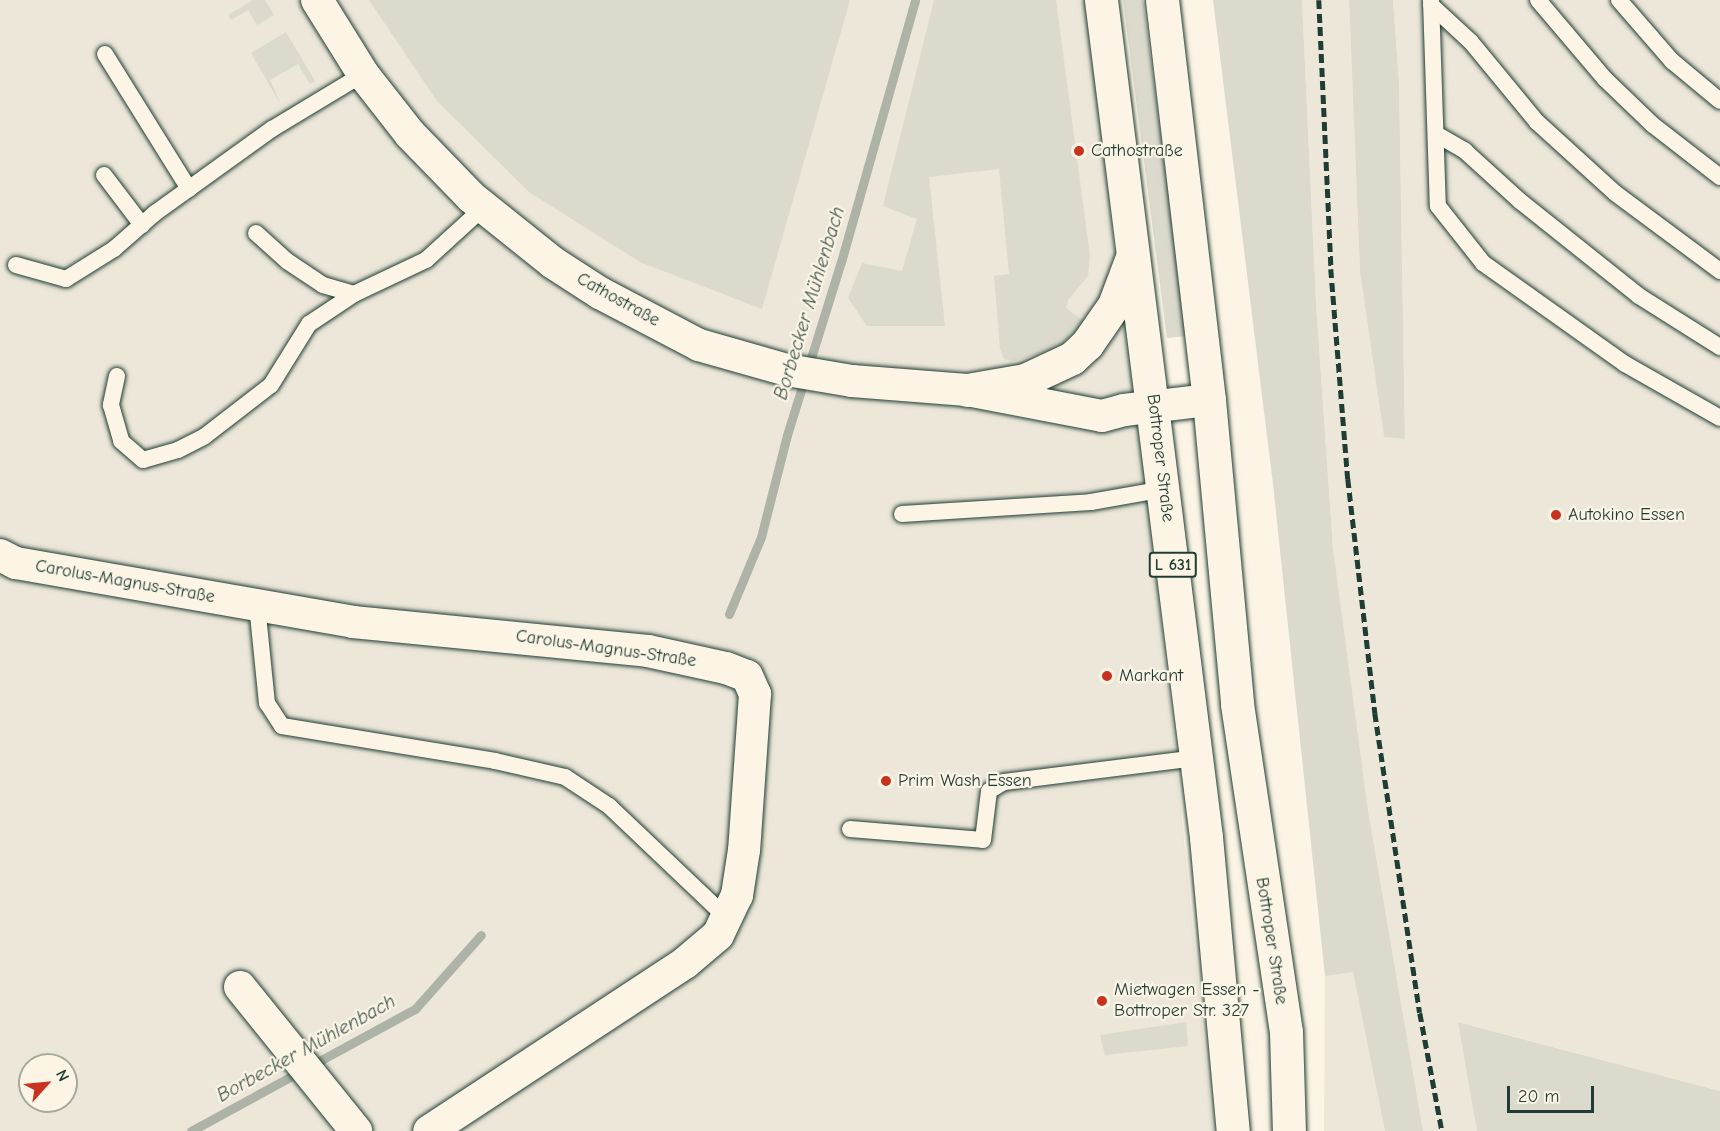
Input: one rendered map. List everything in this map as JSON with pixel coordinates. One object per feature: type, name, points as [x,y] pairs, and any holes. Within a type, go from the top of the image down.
[{"type":"main road","name":"Bottroper Straße","points":[[1101,0],[1154,406],[1196,758],[1233,1131]]},
{"type":"main road","name":"Bottroper Straße","points":[[1162,0],[1209,400],[1237,704],[1286,1032],[1289,1131]]},
{"type":"main road","points":[[967,390],[1025,380],[1072,358],[1088,344],[1114,305],[1134,253]]},
{"type":"street","name":"Cathostraße","points":[[317,0],[363,74],[410,134],[483,208],[552,262],[600,293],[699,345],[787,370],[852,381],[967,390],[1102,416],[1154,406],[1209,400]]},
{"type":"street","name":"Carolus-Magnus-Straße","points":[[0,555],[16,563],[353,622],[674,656],[726,668],[747,676],[755,694],[744,849],[737,895],[718,935],[685,963],[429,1131]]},
{"type":"street","points":[[240,987],[347,1123]]},
{"type":"lane","points":[[1538,0],[1605,79],[1653,125],[1720,177]]},
{"type":"lane","points":[[1619,0],[1672,61],[1720,101]]},
{"type":"lane","points":[[1431,3],[1438,206],[1484,263],[1625,364],[1720,418]]},
{"type":"lane","points":[[1431,3],[1471,42],[1537,122],[1615,193],[1720,271]]},
{"type":"lane","points":[[105,54],[189,189]]},
{"type":"lane","points":[[16,265],[66,279],[114,249],[189,189],[299,111],[363,74]]},
{"type":"lane","points":[[1436,134],[1465,151],[1520,201],[1639,296],[1720,347]]},
{"type":"lane","points":[[104,176],[142,225]]},
{"type":"lane","points":[[117,376],[111,405],[121,441],[143,460],[178,450],[205,436],[271,385],[309,324],[354,294],[426,260],[483,208]]},
{"type":"lane","points":[[256,232],[287,261],[323,285],[354,294]]},
{"type":"lane","points":[[902,514],[1091,502],[1164,489]]},
{"type":"lane","points":[[257,605],[267,703],[282,726],[495,761],[565,777],[609,806],[726,917]]},
{"type":"lane","points":[[850,829],[983,840],[989,791],[1004,782],[1196,758]]},
{"type":"shaded area","points":[[0,0],[1089,0],[1114,247],[1123,281],[1172,718],[1213,1131],[0,1131]]},
{"type":"shaded area","points":[[253,0],[265,0],[274,15],[257,25],[248,10],[231,20],[228,15]]},
{"type":"shaded area","points":[[369,0],[850,0],[762,309],[640,262],[529,192],[437,101]]},
{"type":"shaded area","points":[[934,0],[1056,0],[1090,256],[1088,276],[1068,300],[1066,308],[1085,322],[1057,348],[1014,361],[1004,359],[1000,349],[994,276],[1009,274],[999,169],[929,177],[945,326],[867,326],[848,298],[862,263],[902,271],[917,219],[883,206]]},
{"type":"shaded area","points":[[1123,0],[1143,0],[1187,336],[1167,338]]},
{"type":"shaded area","points":[[1213,0],[1302,0],[1316,303],[1333,548],[1368,810],[1423,1131],[1385,1131],[1353,972],[1325,976],[1273,484]]},
{"type":"shaded area","name":"Autokino Essen","points":[[1302,0],[1349,0],[1360,272],[1384,437],[1405,439],[1399,82],[1393,0],[1720,0],[1720,1091],[1459,1022],[1477,1131],[1423,1131],[1368,810],[1333,548],[1316,303]]},
{"type":"shaded area","points":[[1349,0],[1393,0],[1399,82],[1405,439],[1384,437],[1360,272]]},
{"type":"shaded area","points":[[286,32],[315,81],[310,84],[298,64],[270,80],[281,105],[251,53]]},
{"type":"shaded area","points":[[1353,971],[1385,1131],[1324,1131],[1325,976]]},
{"type":"shaded area","points":[[1186,1022],[1188,1046],[1105,1055],[1100,1035]]},
{"type":"shaded area","points":[[1458,1022],[1720,1091],[1720,1131],[1477,1131]]},
{"type":"waterway","name":"Borbecker Mühlenbach","points":[[729,614],[761,537],[787,435],[841,262],[915,0]]},
{"type":"waterway","name":"Borbecker Mühlenbach","points":[[191,1131],[415,1009],[481,935]]},
{"type":"railway","points":[[1319,0],[1331,269],[1348,479],[1375,713],[1420,1013],[1442,1131]]},
{"type":"place","name":"Cathostraße","points":[[1079,151]]},
{"type":"place","name":"Autokino Essen","points":[[1556,515]]},
{"type":"place","name":"Markant","points":[[1107,676]]},
{"type":"place","name":"Prim Wash Essen","points":[[886,781]]},
{"type":"place","name":"Mietwagen Essen - Bottroper Str. 327","points":[[1102,1001]]}]
